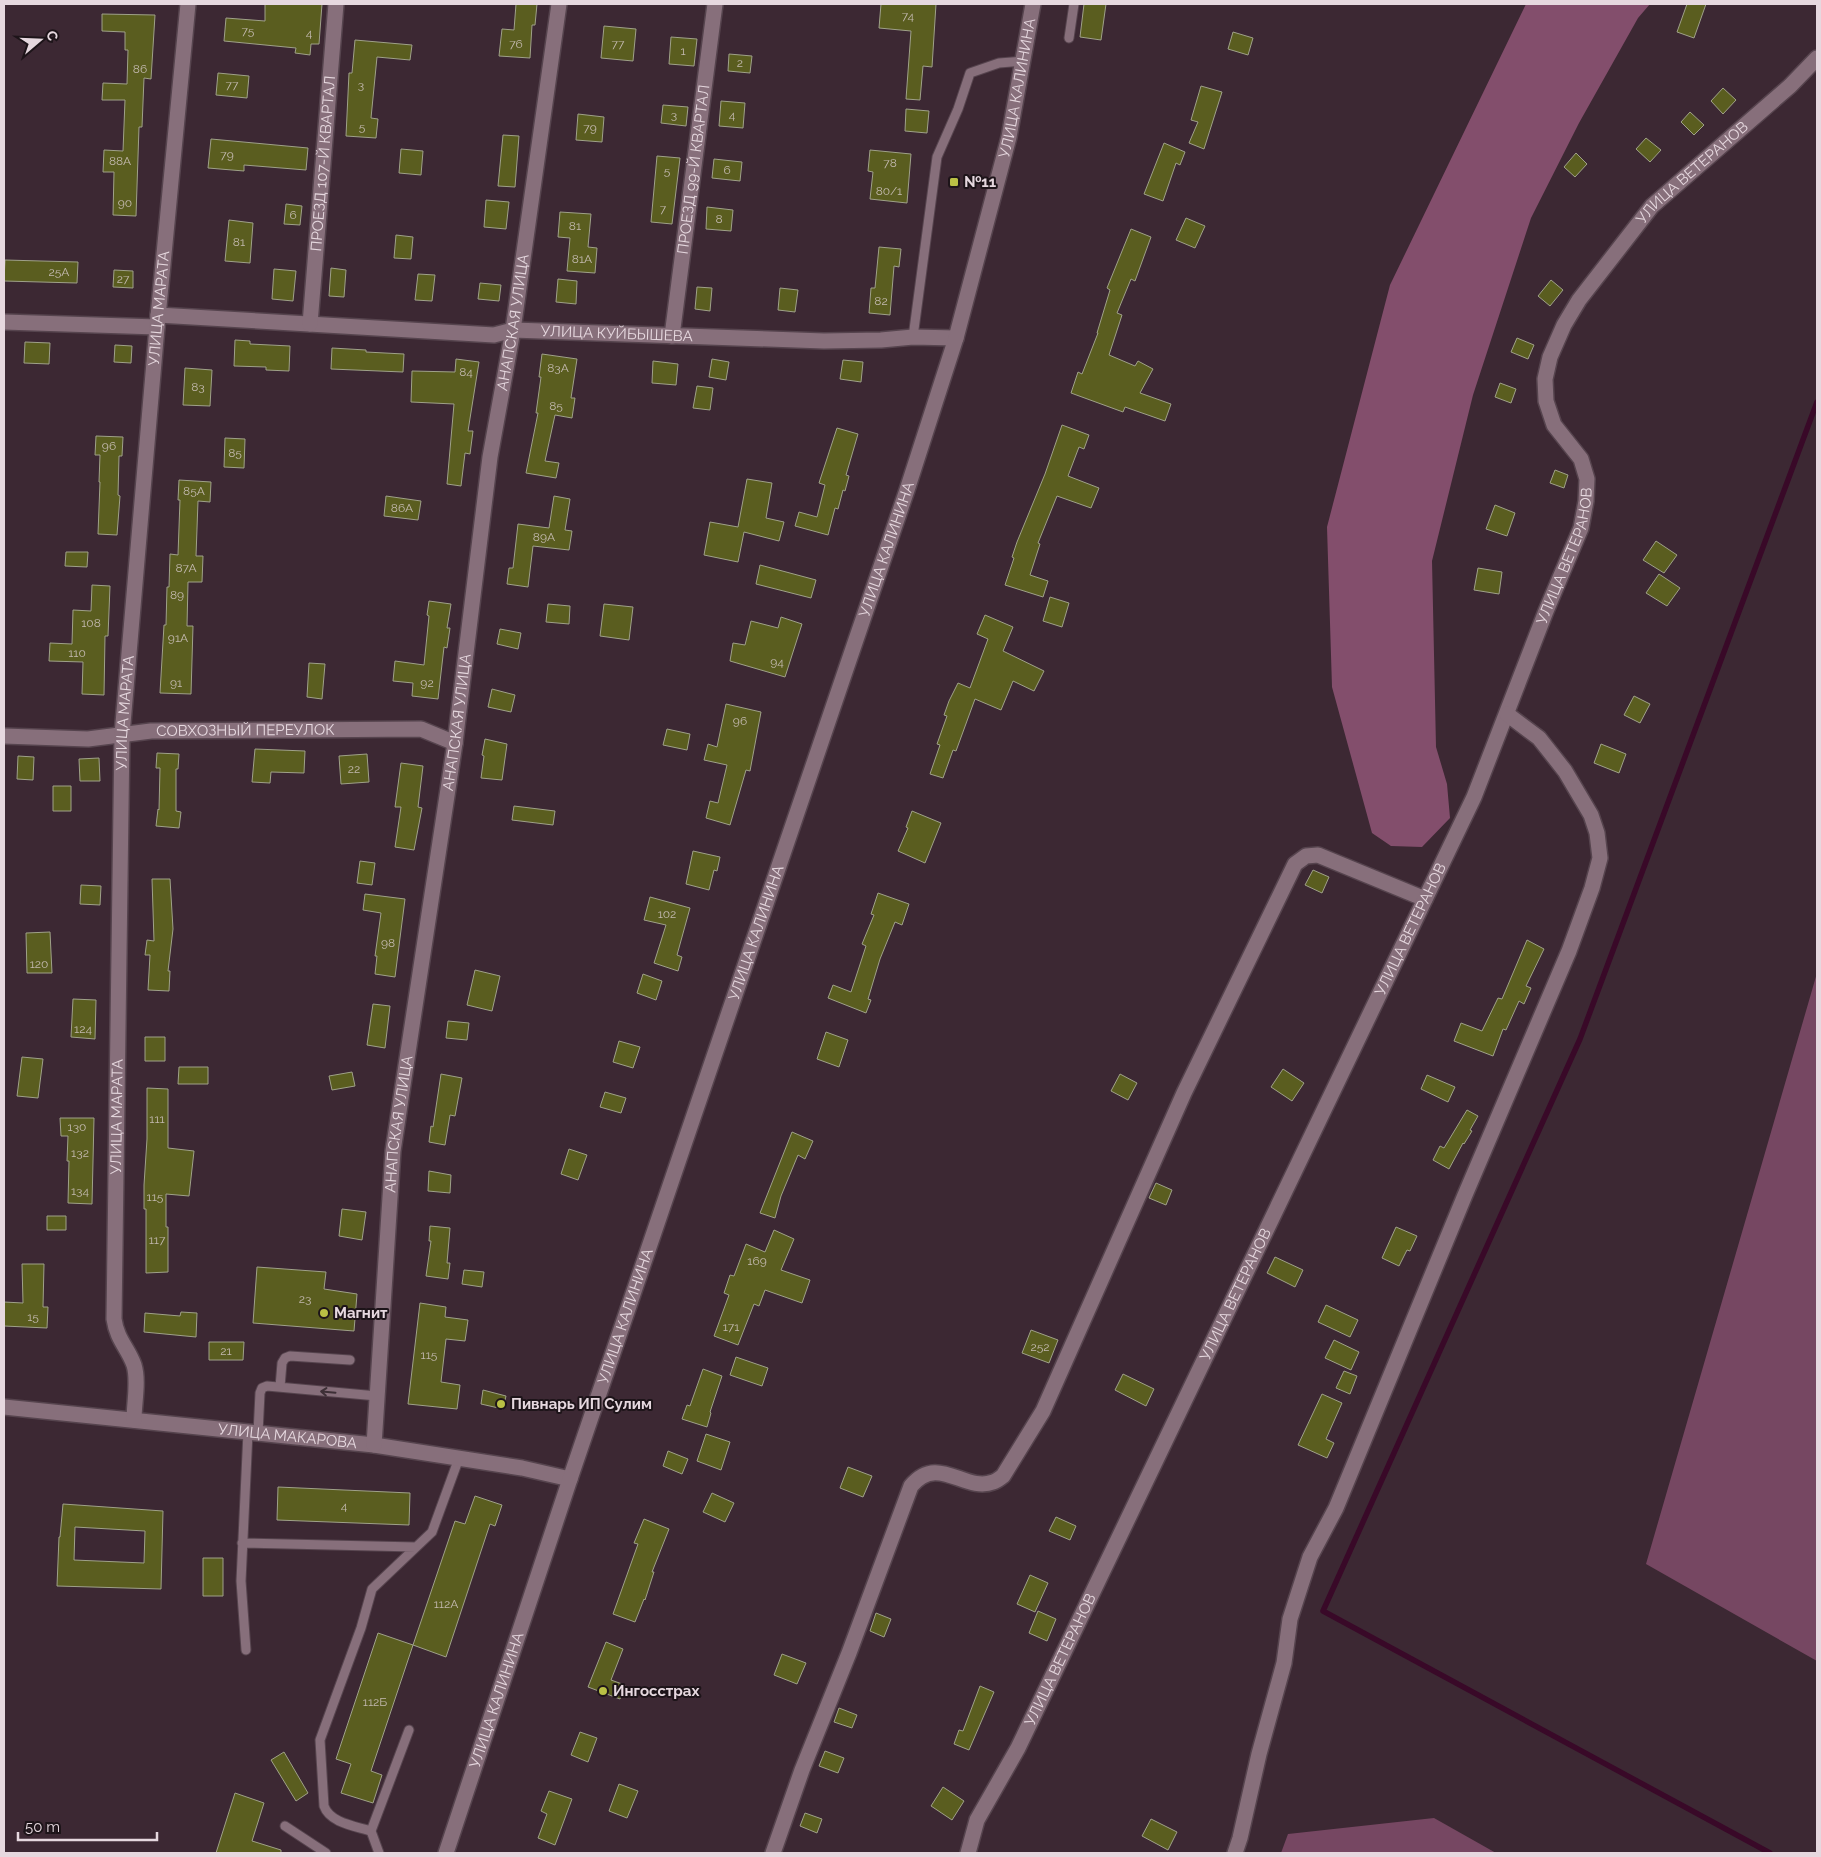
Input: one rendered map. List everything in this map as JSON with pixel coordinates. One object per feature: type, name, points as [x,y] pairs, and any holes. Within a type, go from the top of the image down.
[{"type":"street","name":"УЛИЦА МАРАТА","points":[[134,1420],[134,1367],[116,1331],[114,1319],[122,735],[188,4]]},
{"type":"street","name":"ПРОЕЗД 107-Й КВАРТАЛ","points":[[310,324],[336,4]]},
{"type":"street","name":"АНАПСКАЯ УЛИЦА","points":[[374,1445],[393,1151],[455,743],[490,457],[513,330],[559,4]]},
{"type":"street","name":"ПРОЕЗД 99-Й КВАРТАЛ","points":[[672,336],[715,4]]},
{"type":"street","name":"УЛИЦА КАЛИНИНА","points":[[446,1853],[570,1479],[904,500],[956,338],[1009,137],[1033,4]]},
{"type":"street","name":"УЛИЦА ВЕТЕРАНОВ","points":[[968,1853],[976,1820],[1018,1748],[1474,798],[1546,611],[1581,528],[1586,501],[1587,479],[1581,459],[1554,425],[1546,401],[1545,379],[1550,357],[1564,325],[1579,300],[1652,206],[1790,86],[1817,58]]},
{"type":"street","name":"УЛИЦА КУЙБЫШЕВА","points":[[4,322],[158,321],[310,324],[494,335],[513,330],[824,341],[881,340],[913,337],[956,338]]},
{"type":"street","points":[[1235,1853],[1258,1754],[1284,1663],[1290,1619],[1310,1557],[1336,1508],[1465,1195],[1569,951],[1592,888],[1600,858],[1597,833],[1591,815],[1566,770],[1539,738],[1507,714]]},
{"type":"street","name":"СОВХОЗНЫЙ ПЕРЕУЛОК","points":[[4,736],[88,739],[151,731],[421,728],[455,743]]},
{"type":"street","points":[[774,1853],[802,1770],[849,1652],[911,1486],[918,1477],[927,1473],[940,1473],[982,1484],[993,1482],[1003,1476],[1008,1468],[1043,1411],[1184,1093],[1295,864],[1306,856],[1318,855],[1425,899]]},
{"type":"street","name":"УЛИЦА МАКАРОВА","points":[[4,1407],[374,1445],[522,1468],[570,1479]]},
{"type":"lane","points":[[1069,38],[1074,4]]},
{"type":"lane","points":[[913,337],[937,157],[958,109],[970,74],[999,63],[1023,61]]},
{"type":"lane","points":[[280,1388],[282,1363],[285,1358],[290,1356],[350,1360]]},
{"type":"lane","points":[[246,1650],[240,1582],[242,1543],[253,1432],[262,1388],[267,1386],[377,1396]]},
{"type":"lane","points":[[371,1831],[332,1818],[326,1813],[320,1740],[361,1628],[372,1589],[432,1532],[459,1458]]},
{"type":"lane","points":[[242,1543],[416,1548]]},
{"type":"lane","points":[[379,1853],[371,1831],[409,1730]]},
{"type":"lane","points":[[285,1826],[326,1853]]},
{"type":"shaded area","points":[[1526,4],[1650,4],[1638,18],[1579,123],[1531,218],[1473,395],[1432,561],[1436,747],[1447,784],[1450,818],[1422,847],[1391,846],[1372,833],[1332,687],[1327,527],[1390,285]]},
{"type":"shaded area","points":[[1817,973],[1817,1661],[1646,1564]]},
{"type":"shaded area","points":[[1434,1818],[1496,1853],[1281,1853],[1288,1834]]},
{"type":"building","points":[[265,4],[322,4],[319,44],[311,44],[310,55],[295,53],[296,48],[224,41],[226,18],[265,21]]},
{"type":"building","points":[[516,4],[537,4],[535,25],[532,25],[530,58],[499,56],[502,29],[514,30]]},
{"type":"building","points":[[881,4],[936,4],[932,67],[923,66],[920,100],[906,99],[911,31],[879,28]]},
{"type":"building","points":[[1084,4],[1106,4],[1101,40],[1080,37]]},
{"type":"building","points":[[1687,4],[1706,4],[1694,38],[1677,32]]},
{"type":"building","points":[[102,14],[155,15],[151,79],[144,78],[142,127],[139,127],[136,216],[113,215],[114,172],[103,172],[104,150],[123,151],[125,100],[102,100],[103,83],[127,84],[128,50],[125,50],[125,32],[102,31]]},
{"type":"building","points":[[604,26],[636,29],[633,61],[601,58]]},
{"type":"building","points":[[1233,32],[1253,38],[1248,55],[1228,49]]},
{"type":"building","points":[[671,37],[697,39],[694,66],[669,64]]},
{"type":"building","points":[[355,40],[412,45],[410,60],[377,57],[371,118],[378,119],[376,138],[346,136],[349,73],[352,73]]},
{"type":"building","points":[[729,54],[752,56],[750,73],[728,71]]},
{"type":"building","points":[[218,73],[249,76],[247,98],[216,95]]},
{"type":"building","points":[[1201,86],[1222,92],[1204,149],[1189,143],[1198,122],[1191,120]]},
{"type":"building","points":[[1723,88],[1736,100],[1723,114],[1711,101]]},
{"type":"building","points":[[721,101],[745,103],[743,128],[719,126]]},
{"type":"building","points":[[663,105],[688,107],[686,126],[661,123]]},
{"type":"building","points":[[906,109],[929,111],[927,133],[905,131]]},
{"type":"building","points":[[1690,112],[1704,125],[1694,135],[1681,122]]},
{"type":"building","points":[[578,114],[604,117],[602,142],[576,140]]},
{"type":"building","points":[[503,135],[519,136],[515,187],[498,186]]},
{"type":"building","points":[[1646,138],[1661,150],[1650,162],[1636,149]]},
{"type":"building","points":[[211,139],[308,148],[306,170],[244,165],[244,171],[208,168]]},
{"type":"building","points":[[1164,143],[1185,152],[1180,165],[1176,163],[1163,201],[1144,194]]},
{"type":"building","points":[[401,149],[423,151],[421,175],[399,173]]},
{"type":"building","points":[[870,150],[911,154],[907,203],[870,199],[873,172],[868,171]]},
{"type":"building","points":[[1576,153],[1587,164],[1575,177],[1564,167]]},
{"type":"building","points":[[657,156],[680,158],[672,224],[651,222]]},
{"type":"building","points":[[714,159],[742,162],[740,181],[712,178]]},
{"type":"building","points":[[486,200],[509,202],[506,229],[484,227]]},
{"type":"building","points":[[286,204],[302,206],[300,225],[284,224]]},
{"type":"building","points":[[707,207],[733,210],[731,231],[706,229]]},
{"type":"building","points":[[560,212],[591,214],[588,247],[597,248],[595,273],[567,271],[570,238],[558,237]]},
{"type":"building","points":[[1186,218],[1205,226],[1195,248],[1176,240]]},
{"type":"building","points":[[229,220],[253,223],[250,263],[225,261]]},
{"type":"building","points":[[1131,229],[1151,237],[1135,281],[1131,279],[1117,313],[1122,315],[1109,355],[1135,366],[1138,361],[1153,369],[1140,393],[1171,404],[1165,421],[1125,407],[1123,412],[1071,393],[1078,372],[1082,374],[1098,333],[1110,290],[1107,288]]},
{"type":"building","points":[[396,235],[413,237],[411,259],[394,258]]},
{"type":"building","points":[[879,247],[901,249],[899,267],[894,266],[890,315],[869,313],[871,288],[875,288]]},
{"type":"building","points":[[5,260],[78,262],[77,283],[4,281]]},
{"type":"building","points":[[331,268],[346,270],[344,297],[329,296]]},
{"type":"building","points":[[274,269],[296,271],[293,301],[272,299]]},
{"type":"building","points":[[114,270],[133,271],[133,288],[113,287]]},
{"type":"building","points":[[418,274],[435,275],[432,301],[415,300]]},
{"type":"building","points":[[558,279],[577,281],[576,304],[556,302]]},
{"type":"building","points":[[1551,280],[1563,290],[1550,306],[1538,296]]},
{"type":"building","points":[[480,283],[501,285],[499,301],[478,299]]},
{"type":"building","points":[[697,287],[712,288],[710,311],[695,309]]},
{"type":"building","points":[[780,288],[798,290],[795,312],[778,310]]},
{"type":"building","points":[[1517,338],[1534,345],[1528,359],[1511,352]]},
{"type":"building","points":[[235,340],[250,341],[250,344],[290,346],[289,371],[266,370],[266,367],[234,366]]},
{"type":"building","points":[[25,342],[50,343],[49,364],[24,363]]},
{"type":"building","points":[[115,345],[132,346],[131,363],[114,362]]},
{"type":"building","points":[[332,348],[404,354],[403,372],[331,369]]},
{"type":"building","points":[[542,354],[577,359],[571,398],[575,398],[572,418],[555,415],[545,461],[559,463],[556,478],[526,473],[538,413],[536,413]]},
{"type":"building","points":[[456,359],[479,362],[468,431],[473,431],[470,454],[465,453],[461,486],[447,484],[454,404],[411,402],[412,371],[455,372]]},
{"type":"building","points":[[712,359],[729,362],[726,380],[709,377]]},
{"type":"building","points":[[843,360],[863,362],[861,382],[840,379]]},
{"type":"building","points":[[653,361],[678,364],[676,385],[652,383]]},
{"type":"building","points":[[185,368],[212,370],[210,406],[183,405]]},
{"type":"building","points":[[1500,383],[1516,389],[1511,403],[1495,397]]},
{"type":"building","points":[[697,386],[713,388],[710,410],[693,408]]},
{"type":"building","points":[[1062,425],[1089,435],[1084,449],[1079,447],[1068,476],[1099,488],[1091,508],[1057,496],[1038,543],[1040,544],[1030,575],[1048,581],[1043,597],[1005,585],[1017,542],[1045,474]]},
{"type":"building","points":[[837,428],[858,434],[846,475],[849,476],[845,491],[843,490],[838,509],[835,508],[828,535],[795,526],[799,512],[817,517],[825,485],[819,483]]},
{"type":"building","points":[[96,436],[123,437],[122,456],[119,456],[118,495],[120,496],[117,535],[98,534],[100,455],[95,455]]},
{"type":"building","points":[[225,438],[245,439],[244,468],[224,467]]},
{"type":"building","points":[[1555,470],[1568,475],[1564,488],[1550,483]]},
{"type":"building","points":[[747,479],[772,483],[766,518],[784,522],[779,541],[744,532],[738,562],[704,555],[710,522],[738,527]]},
{"type":"building","points":[[179,480],[211,482],[210,502],[198,501],[196,556],[203,556],[202,582],[188,582],[187,626],[193,626],[191,694],[160,693],[170,554],[178,555]]},
{"type":"building","points":[[386,496],[421,501],[418,520],[384,516]]},
{"type":"building","points":[[554,496],[570,499],[565,530],[572,531],[569,550],[533,546],[528,587],[507,584],[509,568],[513,568],[518,524],[549,528]]},
{"type":"building","points":[[1495,505],[1515,513],[1507,536],[1486,529]]},
{"type":"building","points":[[1656,541],[1677,555],[1664,573],[1643,560]]},
{"type":"building","points":[[66,552],[88,552],[87,567],[65,566]]},
{"type":"building","points":[[760,565],[816,580],[811,598],[756,584]]},
{"type":"building","points":[[1478,568],[1502,572],[1499,594],[1474,590]]},
{"type":"building","points":[[1659,574],[1680,588],[1667,606],[1646,593]]},
{"type":"building","points":[[92,585],[110,586],[108,636],[105,636],[104,695],[82,694],[83,662],[49,661],[50,643],[72,644],[73,610],[91,611]]},
{"type":"building","points":[[1050,597],[1069,603],[1062,627],[1043,621]]},
{"type":"building","points":[[429,601],[451,604],[447,628],[450,628],[447,648],[444,647],[438,699],[412,696],[413,683],[393,681],[395,661],[424,665]]},
{"type":"building","points":[[548,604],[570,606],[569,624],[546,622]]},
{"type":"building","points":[[604,604],[633,607],[629,640],[600,636]]},
{"type":"building","points":[[985,615],[1013,627],[1003,651],[1044,671],[1034,691],[1013,681],[1001,710],[975,699],[956,751],[953,750],[943,778],[930,774],[940,745],[937,744],[947,716],[944,715],[958,683],[970,688],[988,639],[977,634]]},
{"type":"building","points":[[781,617],[802,624],[785,677],[730,661],[733,643],[745,645],[751,621],[778,628]]},
{"type":"building","points":[[500,629],[521,633],[518,649],[497,644]]},
{"type":"building","points":[[309,663],[325,664],[322,699],[307,697]]},
{"type":"building","points":[[492,689],[515,695],[511,712],[488,707]]},
{"type":"building","points":[[1634,696],[1650,704],[1640,723],[1624,715]]},
{"type":"building","points":[[726,704],[761,712],[750,771],[746,770],[730,825],[706,818],[710,801],[718,803],[727,765],[704,760],[708,744],[717,747]]},
{"type":"building","points":[[667,729],[690,734],[687,750],[663,745]]},
{"type":"building","points":[[485,739],[507,744],[502,780],[481,778]]},
{"type":"building","points":[[1601,744],[1626,754],[1619,773],[1594,763]]},
{"type":"building","points":[[255,749],[305,751],[304,773],[271,772],[270,783],[252,782]]},
{"type":"building","points":[[157,753],[179,754],[178,769],[176,769],[176,811],[181,812],[179,828],[156,826],[159,810],[160,768],[156,768]]},
{"type":"building","points":[[367,754],[369,782],[341,784],[339,756]]},
{"type":"building","points":[[18,756],[34,757],[33,780],[17,779]]},
{"type":"building","points":[[99,758],[100,781],[80,781],[79,759]]},
{"type":"building","points":[[401,763],[423,766],[418,807],[422,808],[414,850],[395,847],[401,807],[395,807]]},
{"type":"building","points":[[53,786],[71,786],[71,811],[53,811]]},
{"type":"building","points":[[514,806],[555,811],[553,825],[512,820]]},
{"type":"building","points":[[912,811],[941,823],[925,863],[898,851],[908,828],[906,827]]},
{"type":"building","points":[[693,851],[720,857],[717,871],[714,870],[709,890],[686,884]]},
{"type":"building","points":[[360,861],[375,863],[372,885],[357,883]]},
{"type":"building","points":[[1313,870],[1329,877],[1322,893],[1305,885]]},
{"type":"building","points":[[152,879],[170,879],[173,929],[168,971],[170,971],[169,991],[148,990],[150,955],[145,955],[147,940],[154,941]]},
{"type":"building","points":[[81,885],[101,886],[100,905],[80,904]]},
{"type":"building","points":[[878,893],[909,904],[902,925],[895,922],[880,959],[868,999],[871,1000],[866,1013],[828,998],[833,985],[851,992],[866,946],[862,944],[874,915],[871,914]]},
{"type":"building","points":[[365,894],[405,899],[395,977],[375,974],[377,956],[375,956],[381,913],[363,910]]},
{"type":"building","points":[[650,897],[690,908],[677,955],[682,957],[678,971],[654,963],[666,925],[644,920]]},
{"type":"building","points":[[50,932],[52,973],[27,973],[26,933]]},
{"type":"building","points":[[1527,940],[1544,949],[1526,986],[1531,988],[1524,1004],[1519,1001],[1506,1030],[1503,1029],[1493,1056],[1454,1041],[1461,1023],[1482,1031],[1498,998],[1502,999]]},
{"type":"building","points":[[475,970],[500,976],[492,1011],[467,1005]]},
{"type":"building","points":[[643,974],[662,981],[656,1000],[637,993]]},
{"type":"building","points":[[73,999],[96,1000],[95,1039],[71,1037]]},
{"type":"building","points":[[373,1004],[390,1006],[385,1048],[367,1045]]},
{"type":"building","points":[[448,1021],[469,1023],[467,1040],[446,1038]]},
{"type":"building","points":[[826,1032],[848,1040],[839,1067],[817,1059]]},
{"type":"building","points":[[145,1037],[165,1037],[165,1061],[145,1061]]},
{"type":"building","points":[[619,1041],[640,1047],[633,1068],[613,1062]]},
{"type":"building","points":[[22,1057],[43,1059],[38,1098],[17,1096]]},
{"type":"building","points":[[179,1067],[208,1067],[208,1084],[178,1084]]},
{"type":"building","points":[[1283,1069],[1304,1083],[1292,1101],[1271,1087]]},
{"type":"building","points":[[352,1072],[355,1086],[332,1090],[329,1076]]},
{"type":"building","points":[[441,1074],[462,1078],[455,1116],[450,1115],[445,1145],[429,1142]]},
{"type":"building","points":[[1120,1074],[1137,1083],[1128,1100],[1111,1091]]},
{"type":"building","points":[[1427,1075],[1455,1087],[1448,1102],[1421,1089]]},
{"type":"building","points":[[147,1088],[168,1089],[168,1148],[194,1151],[189,1196],[166,1194],[168,1272],[146,1273],[144,1185],[147,1139]]},
{"type":"building","points":[[605,1092],[626,1098],[621,1113],[600,1107]]},
{"type":"building","points":[[1467,1110],[1478,1116],[1470,1130],[1472,1131],[1449,1169],[1433,1160],[1440,1146],[1444,1148]]},
{"type":"building","points":[[60,1118],[94,1118],[92,1204],[68,1203],[68,1136],[61,1136]]},
{"type":"building","points":[[792,1132],[813,1141],[805,1159],[798,1155],[781,1196],[775,1218],[760,1213]]},
{"type":"building","points":[[569,1149],[587,1155],[578,1180],[561,1174]]},
{"type":"building","points":[[429,1171],[451,1175],[450,1193],[428,1191]]},
{"type":"building","points":[[1156,1183],[1172,1190],[1166,1205],[1149,1198]]},
{"type":"building","points":[[342,1209],[366,1212],[362,1240],[339,1236]]},
{"type":"building","points":[[47,1216],[66,1216],[66,1230],[47,1230]]},
{"type":"building","points":[[430,1226],[450,1228],[447,1263],[450,1263],[448,1279],[426,1276],[431,1241],[429,1241]]},
{"type":"building","points":[[1396,1227],[1417,1236],[1410,1251],[1407,1250],[1399,1266],[1382,1258]]},
{"type":"building","points":[[774,1230],[794,1239],[781,1270],[810,1280],[802,1303],[765,1290],[759,1306],[754,1304],[738,1345],[714,1336],[729,1295],[724,1293],[730,1275],[734,1276],[746,1244],[765,1252]]},
{"type":"building","points":[[1275,1257],[1303,1270],[1295,1287],[1267,1273]]},
{"type":"building","points":[[22,1264],[44,1264],[43,1307],[48,1307],[47,1328],[4,1326],[4,1302],[23,1303]]},
{"type":"building","points":[[257,1267],[326,1272],[324,1289],[357,1294],[354,1331],[253,1323]]},
{"type":"building","points":[[464,1270],[484,1272],[482,1287],[462,1284]]},
{"type":"building","points":[[420,1303],[446,1307],[445,1317],[468,1320],[465,1341],[446,1339],[441,1382],[460,1385],[457,1409],[408,1404]]},
{"type":"building","points":[[1326,1305],[1358,1320],[1350,1337],[1318,1322]]},
{"type":"building","points":[[181,1312],[197,1313],[196,1337],[144,1332],[145,1313],[180,1316]]},
{"type":"building","points":[[1031,1330],[1058,1340],[1049,1363],[1022,1353]]},
{"type":"building","points":[[1334,1340],[1359,1352],[1351,1370],[1325,1358]]},
{"type":"building","points":[[209,1342],[244,1342],[243,1360],[209,1360]]},
{"type":"building","points":[[736,1357],[768,1368],[762,1386],[730,1375]]},
{"type":"building","points":[[703,1369],[722,1376],[707,1427],[682,1419],[687,1405],[690,1406]]},
{"type":"building","points":[[1344,1371],[1357,1376],[1350,1394],[1336,1388]]},
{"type":"building","points":[[1123,1374],[1154,1389],[1146,1406],[1115,1390]]},
{"type":"building","points":[[483,1390],[506,1396],[503,1409],[481,1404]]},
{"type":"building","points":[[1322,1394],[1342,1403],[1326,1439],[1334,1443],[1327,1458],[1298,1445]]},
{"type":"building","points":[[706,1434],[730,1442],[721,1470],[697,1461]]},
{"type":"building","points":[[668,1451],[688,1459],[682,1474],[663,1466]]},
{"type":"building","points":[[848,1467],[872,1476],[863,1497],[840,1488]]},
{"type":"building","points":[[278,1487],[410,1493],[409,1525],[277,1520]]},
{"type":"building","points":[[712,1493],[734,1503],[725,1522],[703,1512]]},
{"type":"building","points":[[475,1496],[502,1505],[495,1526],[490,1524],[446,1657],[413,1645],[455,1521],[465,1524]]},
{"type":"building","points":[[63,1504],[163,1511],[161,1589],[57,1586]],"holes":[[[75,1527],[145,1531],[144,1563],[74,1560]]]},
{"type":"building","points":[[1056,1517],[1076,1526],[1070,1540],[1049,1531]]},
{"type":"building","points":[[644,1519],[669,1529],[652,1572],[654,1572],[645,1600],[635,1622],[613,1614],[638,1544],[634,1543]]},
{"type":"building","points":[[203,1558],[223,1558],[223,1596],[203,1596]]},
{"type":"building","points":[[1030,1575],[1048,1583],[1035,1612],[1017,1604]]},
{"type":"building","points":[[1038,1611],[1056,1619],[1047,1641],[1029,1633]]},
{"type":"building","points":[[876,1613],[891,1619],[884,1637],[870,1631]]},
{"type":"building","points":[[378,1633],[413,1645],[371,1771],[382,1775],[373,1803],[341,1793],[351,1764],[336,1759]]},
{"type":"building","points":[[606,1642],[623,1649],[611,1680],[625,1685],[620,1699],[588,1687]]},
{"type":"building","points":[[782,1654],[806,1663],[797,1684],[774,1675]]},
{"type":"building","points":[[980,1686],[994,1692],[969,1750],[954,1744],[959,1730],[963,1731]]},
{"type":"building","points":[[839,1708],[857,1715],[852,1728],[834,1722]]},
{"type":"building","points":[[580,1732],[597,1738],[588,1762],[571,1755]]},
{"type":"building","points":[[825,1751],[844,1758],[838,1773],[819,1766]]},
{"type":"building","points":[[284,1752],[308,1793],[296,1801],[271,1760]]},
{"type":"building","points":[[619,1784],[638,1791],[627,1818],[609,1811]]},
{"type":"building","points":[[943,1787],[964,1801],[952,1820],[931,1806]]},
{"type":"building","points":[[549,1791],[572,1799],[555,1845],[538,1838],[547,1814],[541,1811]]},
{"type":"building","points":[[235,1793],[264,1803],[252,1841],[281,1850],[281,1853],[216,1853]]},
{"type":"building","points":[[805,1813],[822,1819],[817,1833],[800,1826]]},
{"type":"building","points":[[1151,1819],[1177,1832],[1168,1850],[1142,1836]]},
{"type":"waterway","points":[[1770,1853],[1323,1611],[1580,1039],[1817,402]]},
{"type":"place","name":"№11","points":[[954,182]]},
{"type":"place","name":"Магнит","points":[[324,1313]]},
{"type":"place","name":"Пивнарь ИП Сулим","points":[[501,1404]]},
{"type":"place","name":"Ингосстрах","points":[[603,1691]]}]
